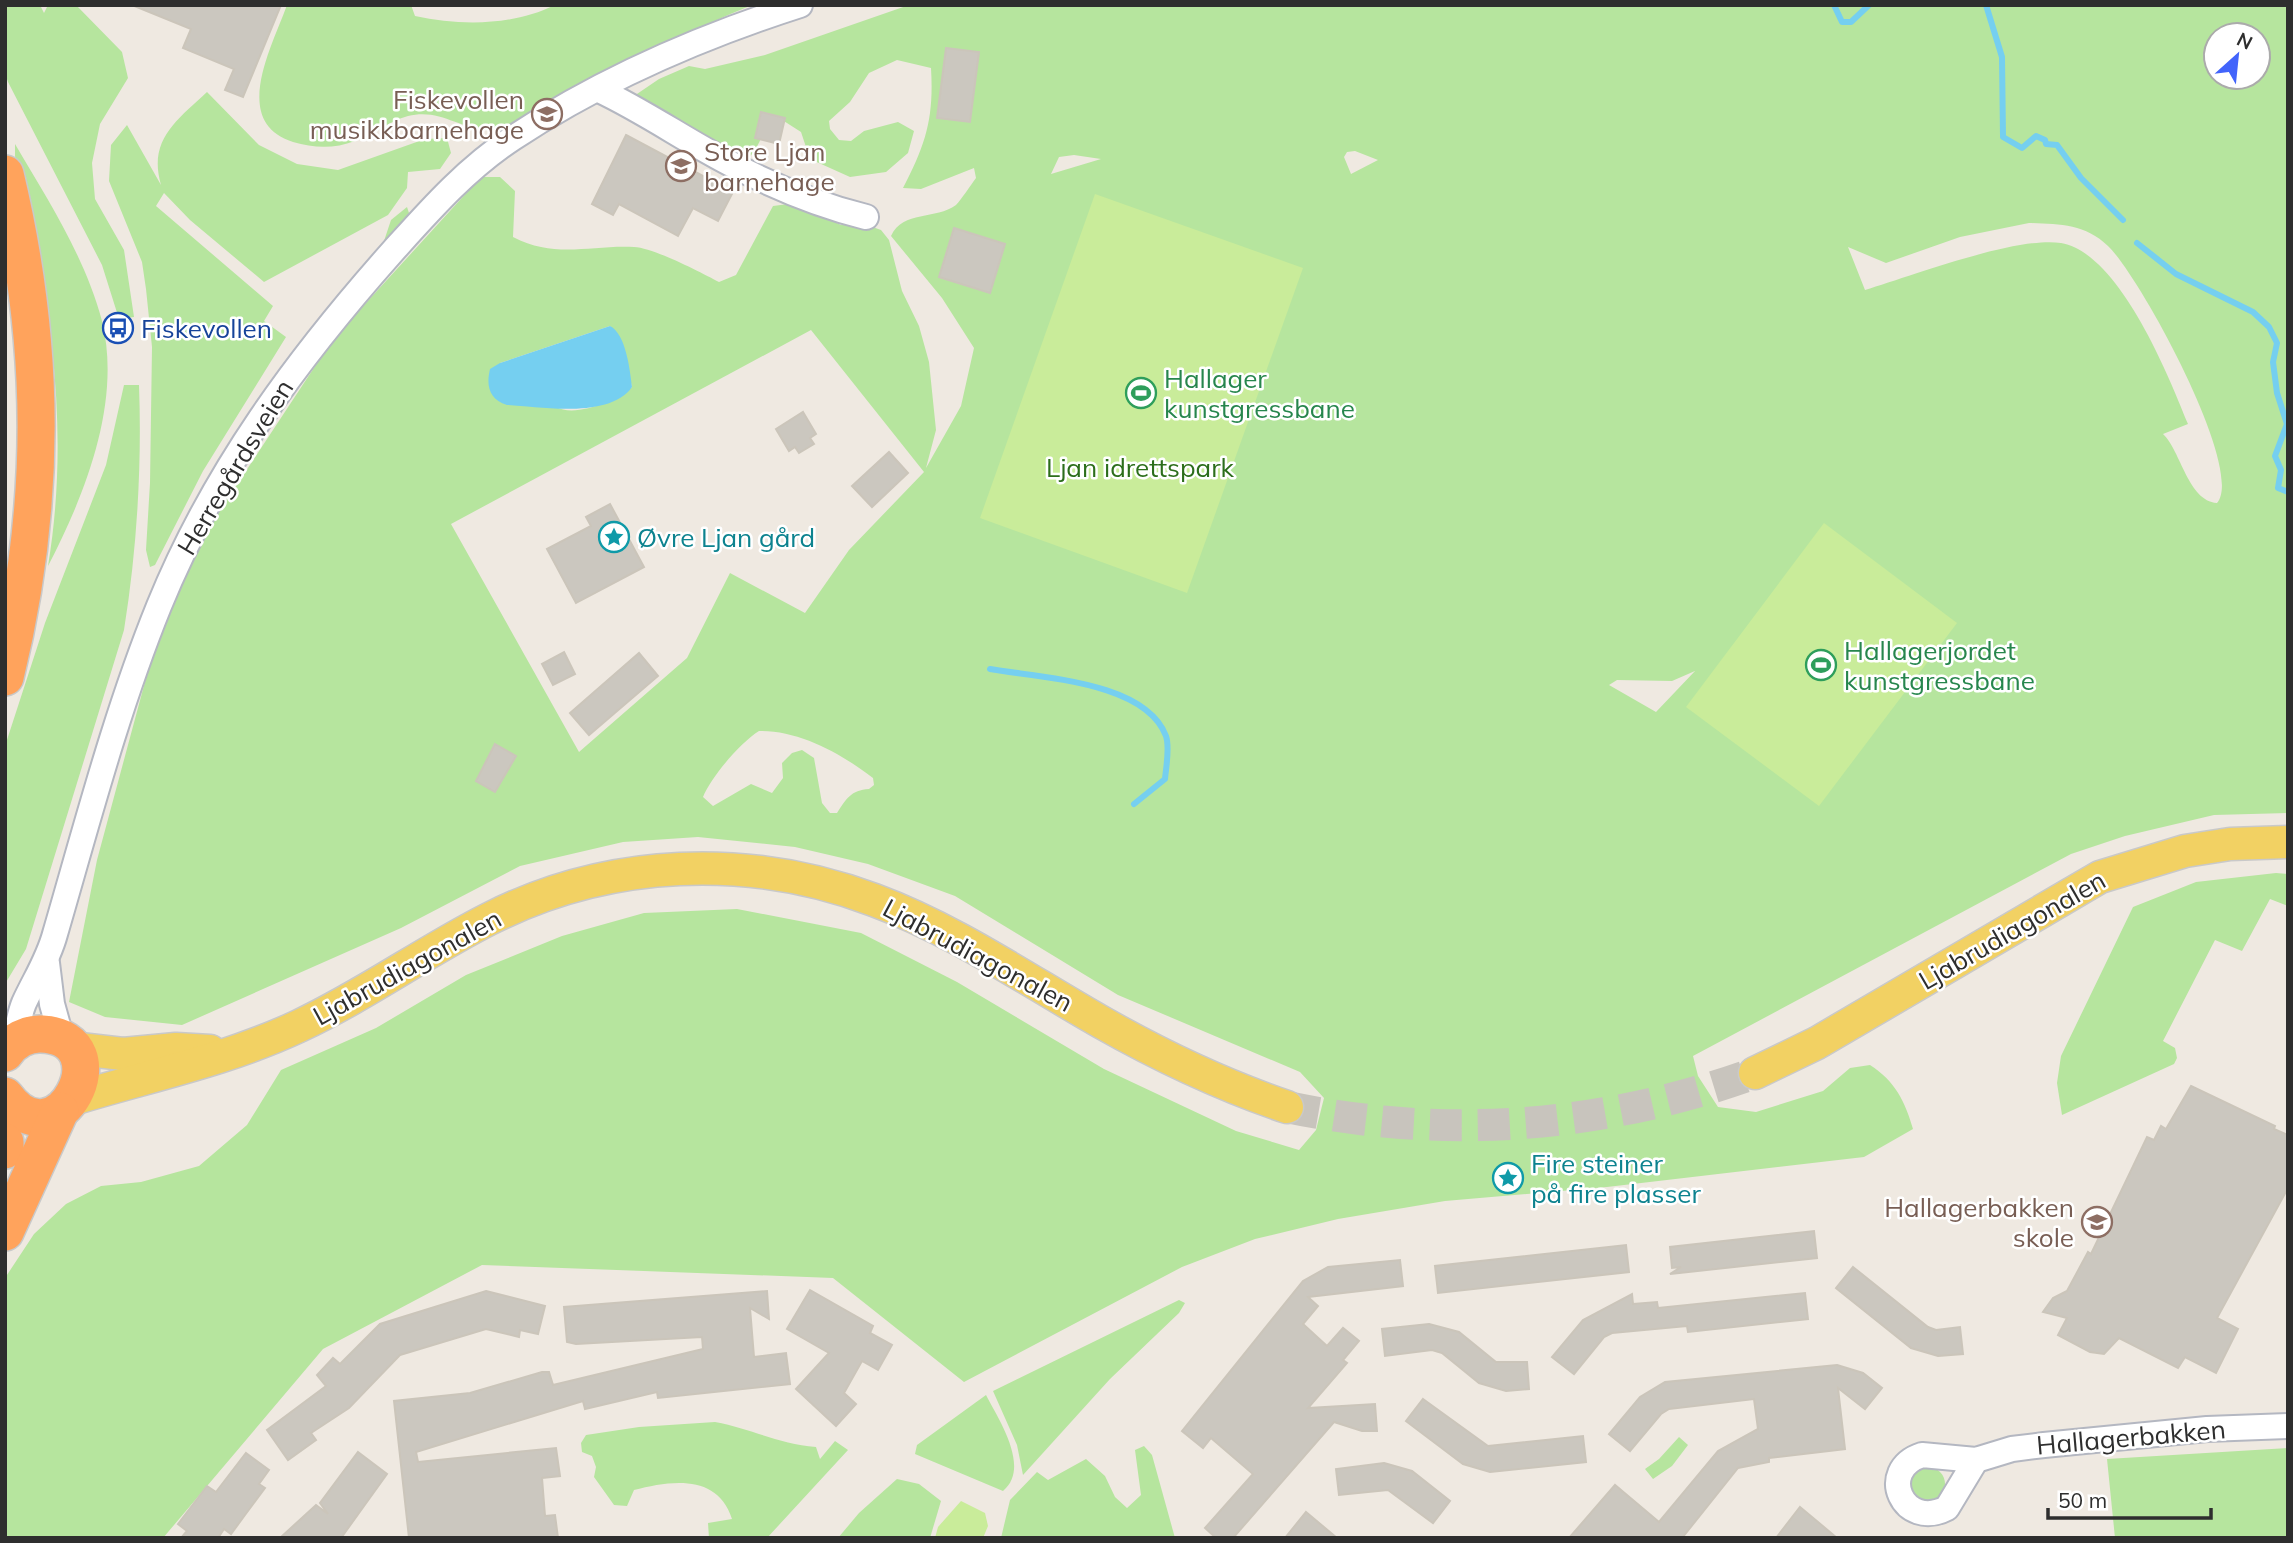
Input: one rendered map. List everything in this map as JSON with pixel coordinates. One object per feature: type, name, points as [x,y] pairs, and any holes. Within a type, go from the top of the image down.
[{"type":"highway","points":[[5,174],[30,308],[36,365],[38,446],[28,566],[5,677]]},
{"type":"highway","points":[[5,1233],[81,1073],[66,1044],[52,1036],[32,1034],[8,1048]]},
{"type":"highway","points":[[7,1107],[34,1115],[66,1105]]},
{"type":"highway","points":[[5,1142],[5,1150]]},
{"type":"main road","name":"Ljabrudiagonalen","points":[[1755,1073],[1828,1037],[2100,877],[2185,851],[2230,844],[2288,842]]},
{"type":"main road","name":"Ljabrudiagonalen","points":[[66,1105],[261,1042],[316,1018],[431,950],[531,901],[613,876],[694,868],[778,874],[837,888],[919,919],[1206,1077],[1287,1107]]},
{"type":"main road","name":"Ljabrudiagonalen","points":[[66,1044],[123,1054],[176,1049],[228,1052]]},
{"type":"street","name":"Herregårdsveien","points":[[8,1048],[22,1007],[47,963],[124,702],[152,624],[187,544],[239,449],[300,359],[341,308],[440,198],[514,138],[598,90],[704,38],[800,5]]},
{"type":"street","points":[[598,90],[680,133],[735,166],[810,198],[866,216]]},
{"type":"street","name":"Herregårdsveien","points":[[47,963],[52,1004],[66,1044]]},
{"type":"street","name":"Hallagerbakken","points":[[1976,1460],[2012,1449],[2044,1445],[2207,1429],[2288,1426]]},
{"type":"green space","points":[[5,5],[40,5],[44,13],[48,5],[76,5],[122,52],[128,78],[100,124],[92,163],[95,199],[124,250],[134,317],[119,319],[102,265],[8,82],[5,73]]},
{"type":"green space","points":[[287,5],[411,5],[415,16],[486,22],[521,17],[555,5],[752,5],[703,26],[505,126],[478,128],[422,114],[401,118],[355,141],[324,147],[293,142],[274,132],[263,118],[259,101],[261,82]]},
{"type":"green space","name":"Ljan idrettspark","points":[[909,5],[2288,5],[2288,813],[2214,815],[2125,836],[2071,854],[1693,1056],[1698,1076],[1718,1107],[1756,1112],[1823,1091],[1850,1068],[1870,1065],[1898,1092],[1913,1129],[1864,1157],[1607,1187],[1445,1201],[1338,1219],[1255,1239],[1182,1267],[964,1382],[833,1278],[482,1265],[323,1349],[163,1538],[5,1538],[5,1278],[34,1234],[66,1204],[101,1186],[141,1182],[199,1166],[247,1125],[281,1070],[376,1028],[466,975],[562,936],[644,913],[737,909],[861,933],[957,982],[1104,1069],[1236,1131],[1299,1150],[1316,1130],[1324,1098],[1300,1072],[1118,995],[955,896],[868,864],[795,847],[698,837],[623,842],[520,866],[401,928],[182,1025],[105,1017],[69,1002],[97,860],[149,667],[199,542],[333,339],[481,177],[500,177],[515,191],[513,237],[544,248],[643,248],[719,282],[736,275],[773,206],[796,203],[841,225],[867,225],[881,230],[889,240],[902,291],[919,326],[929,362],[936,430],[926,468],[961,406],[974,348],[942,298],[891,236],[903,222],[939,213],[956,205],[976,178],[974,168],[921,189],[903,188],[927,130],[931,102],[931,68],[897,60],[869,73],[850,102],[829,121],[830,129],[839,140],[851,141],[864,131],[898,122],[914,131],[908,153],[886,172],[850,177],[810,159],[801,132],[776,116],[746,160],[634,96],[659,79],[689,66],[705,69],[765,55]],"holes":[[[1355,151],[1378,160],[1351,174],[1344,157],[1347,152]],[[1074,155],[1101,159],[1051,174],[1059,157]],[[2029,223],[2051,224],[2081,229],[2108,246],[2123,264],[2164,331],[2203,415],[2217,453],[2222,484],[2217,503],[2199,494],[2163,434],[2188,424],[2139,318],[2102,268],[2082,252],[2061,243],[2018,245],[1865,290],[1848,247],[1886,263],[1960,237]],[[610,326],[621,342],[632,387],[596,406],[564,410],[541,398],[500,363]],[[811,330],[924,472],[849,550],[805,613],[730,573],[687,658],[579,752],[451,524]],[[1695,671],[1656,712],[1609,685],[1617,680],[1672,681]],[[759,731],[804,739],[834,752],[873,778],[874,785],[853,793],[837,813],[830,813],[822,803],[814,758],[802,750],[792,753],[782,763],[783,778],[772,793],[751,784],[713,806],[703,797],[707,789],[735,751]]]},
{"type":"green space","points":[[207,92],[259,145],[297,164],[338,170],[425,139],[447,138],[451,153],[440,169],[408,172],[407,188],[388,215],[264,282],[190,220],[164,193],[156,206],[273,306],[264,321],[286,337],[203,471],[155,565],[150,567],[146,550],[152,347],[142,262],[109,181],[111,145],[127,125],[161,185],[158,156],[162,143],[175,122]]},
{"type":"green space","points":[[15,144],[86,274],[102,321],[107,352],[107,383],[96,447],[75,509],[48,566],[55,514],[57,411],[47,308],[15,156]]},
{"type":"green space","name":"Hallager kunstgressbane","points":[[1095,194],[1303,268],[1187,593],[980,518]]},
{"type":"green space","points":[[407,207],[410,216],[382,247],[391,220]]},
{"type":"green space","points":[[124,385],[139,385],[140,415],[135,538],[124,630],[26,949],[5,984],[5,746],[45,623],[106,465]]},
{"type":"green space","name":"Hallagerjordet kunstgressbane","points":[[1824,523],[1957,623],[1819,806],[1686,707]]},
{"type":"green space","points":[[2288,874],[2288,906],[2270,899],[2242,951],[2215,940],[2163,1041],[2175,1048],[2177,1058],[2174,1064],[2062,1115],[2057,1083],[2061,1056],[2133,907],[2196,882]]},
{"type":"green space","points":[[1179,1300],[1185,1303],[1179,1313],[1110,1379],[1023,1475],[1017,1445],[993,1391]]},
{"type":"green space","points":[[986,1395],[1004,1430],[1013,1457],[1011,1481],[1003,1491],[915,1454],[917,1445]]},
{"type":"green space","points":[[715,1422],[790,1443],[816,1447],[820,1459],[835,1441],[848,1450],[767,1538],[709,1538],[708,1523],[732,1519],[725,1504],[716,1494],[705,1487],[692,1484],[663,1484],[634,1490],[627,1506],[614,1505],[594,1477],[596,1467],[592,1456],[582,1452],[581,1443],[586,1435],[639,1427]]},
{"type":"green space","points":[[1679,1437],[1688,1445],[1672,1466],[1653,1479],[1645,1469],[1659,1459]]},
{"type":"green space","points":[[1144,1446],[1152,1455],[1175,1538],[1001,1538],[1010,1500],[1037,1472],[1048,1480],[1086,1459],[1105,1476],[1115,1497],[1127,1508],[1141,1495],[1135,1450]]},
{"type":"green space","points":[[2288,1448],[2288,1538],[2115,1538],[2107,1459]]},
{"type":"green space","points":[[1928,1467],[1940,1472],[1945,1484],[1940,1496],[1928,1501],[1916,1496],[1911,1484],[1916,1472]]},
{"type":"green space","points":[[897,1479],[919,1484],[941,1501],[930,1538],[838,1538],[859,1513]]},
{"type":"green space","points":[[961,1501],[985,1513],[988,1526],[983,1538],[935,1538],[938,1527]]},
{"type":"water","points":[[610,326],[620,337],[630,371],[632,387],[622,397],[608,404],[555,409],[507,405],[496,399],[490,391],[490,369],[500,363]]},
{"type":"building","points":[[132,5],[281,5],[243,97],[225,90],[234,69],[183,48],[191,29]]},
{"type":"building","points":[[946,48],[979,52],[970,122],[937,118]]},
{"type":"building","points":[[761,112],[785,118],[779,144],[755,138]]},
{"type":"building","points":[[626,135],[733,192],[718,221],[693,208],[678,236],[619,204],[613,215],[592,204]]},
{"type":"building","points":[[954,228],[1005,244],[990,293],[939,277]]},
{"type":"building","points":[[803,412],[816,434],[810,438],[814,444],[799,453],[795,447],[789,451],[776,429]]},
{"type":"building","points":[[889,452],[908,473],[872,507],[852,486]]},
{"type":"building","points":[[610,504],[644,567],[576,603],[547,549],[591,526],[586,517]]},
{"type":"building","points":[[564,652],[575,674],[553,685],[542,664]]},
{"type":"building","points":[[639,653],[658,676],[589,735],[570,713]]},
{"type":"building","points":[[495,744],[516,756],[495,792],[476,781]]},
{"type":"building","points":[[2191,1086],[2275,1126],[2274,1129],[2288,1135],[2288,1188],[2217,1318],[2238,1329],[2216,1373],[2185,1357],[2178,1368],[2119,1338],[2104,1354],[2090,1352],[2058,1335],[2067,1318],[2043,1312],[2053,1298],[2067,1291],[2088,1252],[2091,1254],[2147,1137],[2154,1140],[2161,1126],[2166,1129]]},
{"type":"building","points":[[1814,1231],[1817,1258],[1670,1274],[1681,1267],[1672,1268],[1670,1247]]},
{"type":"building","points":[[1626,1245],[1629,1272],[1438,1293],[1435,1266]]},
{"type":"building","points":[[1400,1260],[1403,1286],[1308,1297],[1318,1306],[1303,1324],[1327,1346],[1343,1328],[1359,1341],[1343,1360],[1347,1363],[1308,1408],[1375,1404],[1377,1431],[1362,1431],[1334,1422],[1233,1538],[1216,1538],[1205,1528],[1253,1474],[1211,1438],[1203,1448],[1182,1431],[1303,1281],[1328,1267]]},
{"type":"building","points":[[1853,1267],[1928,1327],[1936,1330],[1960,1327],[1963,1354],[1938,1356],[1911,1348],[1836,1288]]},
{"type":"building","points":[[810,1290],[873,1326],[870,1333],[892,1345],[878,1370],[862,1361],[844,1393],[856,1404],[836,1426],[796,1389],[829,1353],[787,1329]]},
{"type":"building","points":[[486,1291],[545,1306],[538,1334],[520,1330],[519,1337],[486,1329],[400,1355],[349,1408],[311,1433],[316,1440],[288,1460],[267,1430],[326,1386],[317,1375],[333,1358],[340,1364],[380,1324]]},
{"type":"building","points":[[767,1291],[769,1319],[750,1308],[754,1357],[786,1353],[790,1384],[658,1398],[657,1392],[585,1409],[583,1401],[416,1452],[418,1462],[556,1448],[560,1476],[542,1478],[545,1516],[555,1515],[558,1538],[409,1538],[394,1401],[470,1393],[542,1372],[549,1372],[553,1385],[703,1349],[702,1337],[576,1344],[567,1342],[564,1307]]},
{"type":"building","points":[[1805,1293],[1808,1319],[1688,1332],[1687,1326],[1612,1333],[1604,1337],[1574,1374],[1552,1357],[1583,1320],[1632,1294],[1633,1304],[1657,1302],[1658,1308]]},
{"type":"building","points":[[1429,1324],[1459,1332],[1496,1362],[1527,1362],[1529,1389],[1506,1391],[1479,1383],[1442,1353],[1432,1350],[1385,1356],[1382,1329]]},
{"type":"building","points":[[1837,1365],[1863,1373],[1882,1388],[1865,1409],[1838,1388],[1845,1449],[1769,1458],[1769,1462],[1738,1468],[1682,1538],[1569,1538],[1615,1485],[1659,1522],[1718,1451],[1758,1429],[1754,1399],[1669,1409],[1661,1414],[1630,1451],[1609,1434],[1640,1397],[1665,1382]]},
{"type":"building","points":[[1423,1399],[1488,1446],[1583,1436],[1586,1462],[1490,1472],[1463,1464],[1406,1421]]},
{"type":"building","points":[[358,1452],[387,1474],[341,1538],[280,1538],[316,1505],[328,1514],[320,1503]]},
{"type":"building","points":[[246,1453],[269,1470],[259,1484],[265,1488],[231,1534],[224,1529],[218,1538],[181,1538],[187,1531],[178,1524],[207,1486],[216,1492]]},
{"type":"building","points":[[1384,1463],[1412,1471],[1450,1501],[1433,1523],[1388,1490],[1339,1495],[1336,1469]]},
{"type":"building","points":[[1800,1507],[1818,1522],[1837,1538],[1776,1538]]},
{"type":"building","points":[[1306,1512],[1337,1538],[1285,1538]]},
{"type":"waterway","points":[[1834,5],[1842,22],[1851,22],[1869,5]]},
{"type":"waterway","points":[[1986,5],[2002,57],[2003,137],[2022,148],[2036,136],[2045,140],[2046,144],[2057,145],[2081,178],[2123,220]]},
{"type":"waterway","points":[[2137,243],[2176,274],[2253,312],[2269,327],[2277,343],[2273,362],[2277,393],[2287,424],[2275,456],[2281,470],[2278,488],[2288,492]]},
{"type":"waterway","points":[[990,669],[1089,685],[1137,704],[1154,718],[1167,741],[1165,779],[1134,804]]},
{"type":"tunnel","points":[[1287,1107],[1406,1123],[1524,1123],[1582,1117],[1640,1106],[1698,1092],[1755,1073]]},
{"type":"place","name":"Fiskevollen musikkbarnehage","points":[[547,114]]},
{"type":"place","name":"Store Ljan barnehage","points":[[681,166]]},
{"type":"place","name":"Fiskevollen","points":[[118,328]]},
{"type":"place","name":"Hallager kunstgressbane","points":[[1141,393]]},
{"type":"place","name":"Øvre Ljan gård","points":[[614,537]]},
{"type":"place","name":"Hallagerjordet kunstgressbane","points":[[1821,665]]},
{"type":"place","name":"Fire steiner på fire plasser","points":[[1508,1178]]},
{"type":"place","name":"Hallagerbakken skole","points":[[2097,1222]]}]
